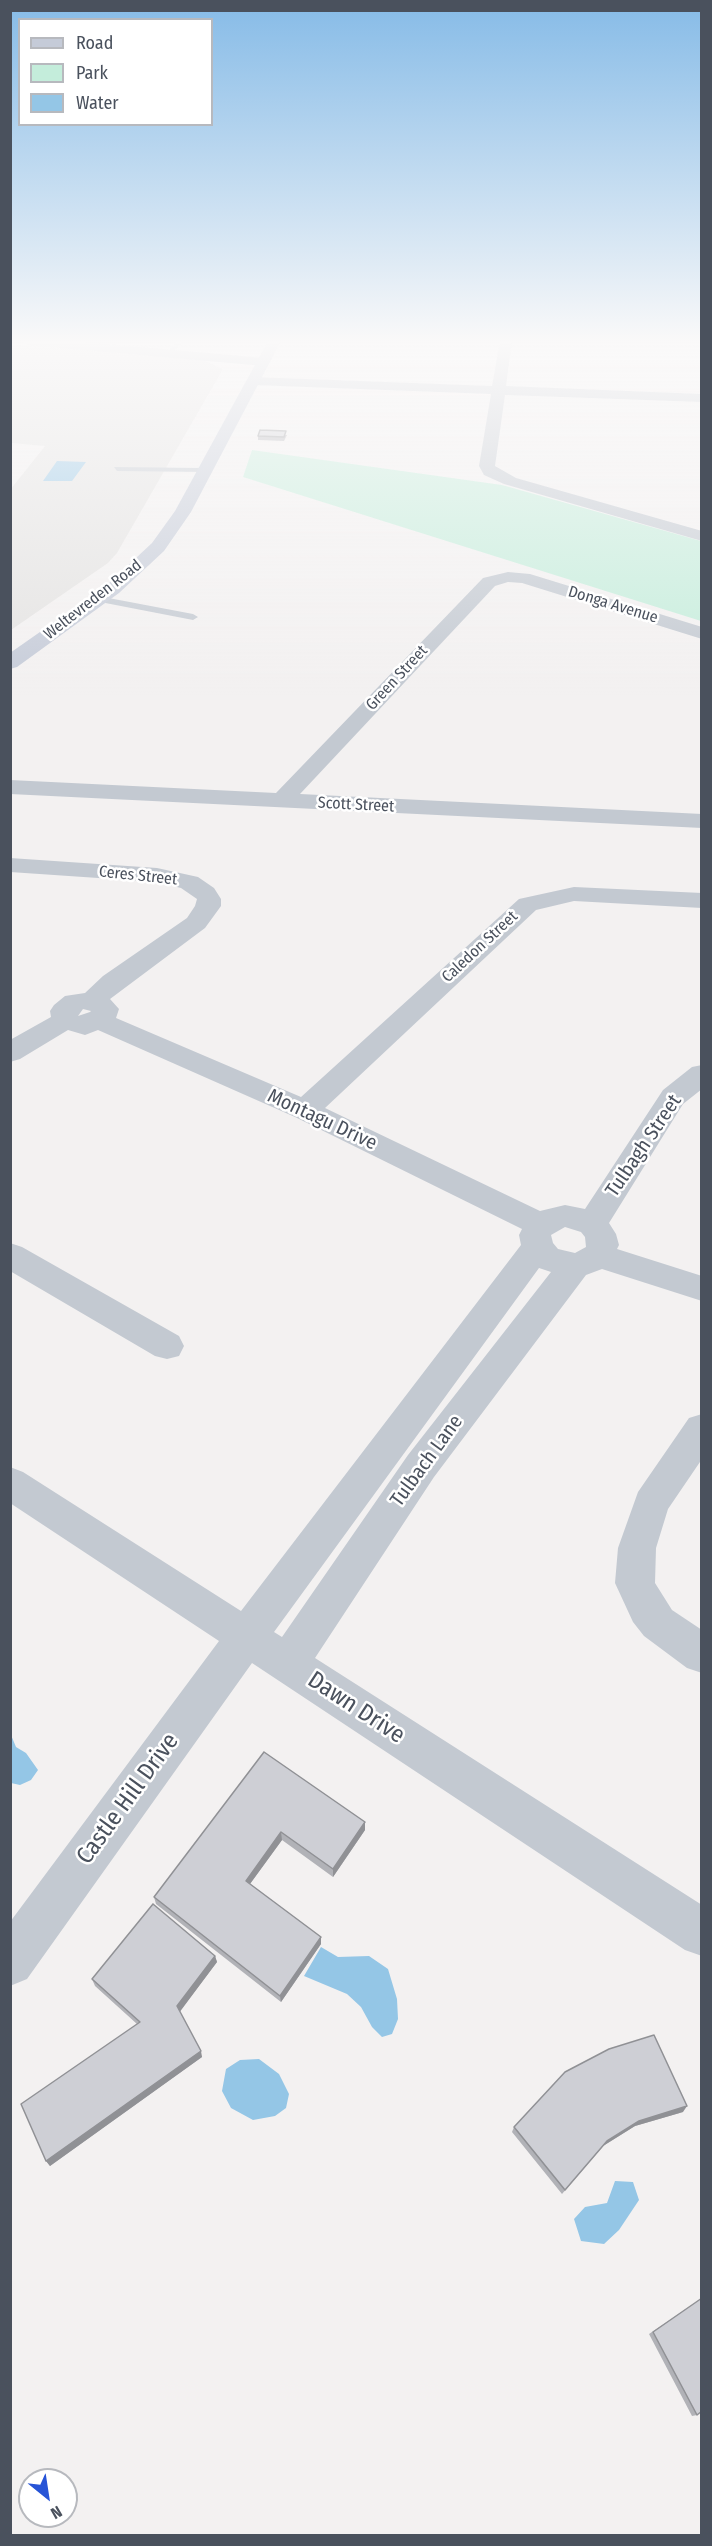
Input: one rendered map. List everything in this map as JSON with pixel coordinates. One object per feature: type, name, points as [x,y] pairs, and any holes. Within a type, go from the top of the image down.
[{"type":"main road","name":"Weltevreden Road","points":[[10,663],[98,599],[158,547],[183,512],[211,460]]},
{"type":"street","points":[[488,460],[487,466],[492,474],[510,481],[702,536]]},
{"type":"street","name":"Donga Avenue","points":[[525,578],[702,633]]},
{"type":"street","name":"Green Street","points":[[281,801],[478,591],[498,579],[525,578]]},
{"type":"street","name":"Scott Street","points":[[10,788],[702,821]]},
{"type":"street","name":"Ceres Street","points":[[10,865],[157,875],[189,882],[205,893],[209,899],[208,906],[196,923],[112,982],[96,1011]]},
{"type":"street","name":"Caledon Street","points":[[305,1110],[528,904],[556,896],[590,893],[702,901]]},
{"type":"street","points":[[10,1053],[37,1035],[65,1021],[78,1026],[96,1011]]},
{"type":"street","name":"Montagu Drive","points":[[96,1011],[305,1110],[539,1236]]},
{"type":"street","name":"Tulbagh Street","points":[[588,1248],[673,1097],[702,1074]]},
{"type":"street","points":[[588,1248],[579,1218],[565,1216],[551,1219],[539,1236],[546,1257],[560,1263],[588,1248],[702,1289]]},
{"type":"street","name":"Tulbach Lane","points":[[246,1637],[356,1491],[539,1236]]},
{"type":"street","name":"Tulbach Lane","points":[[288,1664],[421,1466],[588,1248]]},
{"type":"street","points":[[10,1256],[167,1346]]},
{"type":"street","points":[[702,1429],[651,1503],[637,1548],[635,1583],[647,1609],[658,1623],[702,1654]]},
{"type":"street","name":"Dawn Drive","points":[[10,1483],[702,1933]]},
{"type":"street","points":[[356,1491],[392,1509]]},
{"type":"street","name":"Castle Hill Drive","points":[[10,1962],[246,1637]]},
{"type":"lane","points":[[117,469],[205,470]]},
{"type":"lane","points":[[98,599],[193,617]]},
{"type":"shaded area","points":[[34,460],[171,460],[117,553],[108,563],[11,630],[10,490]]},
{"type":"green space","points":[[249,460],[322,460],[502,485],[701,541],[701,621],[243,477]]},
{"type":"water","points":[[57,461],[86,462],[72,481],[43,481]]},
{"type":"water","points":[[11,1735],[16,1747],[26,1753],[38,1770],[31,1780],[20,1785],[11,1783]]},
{"type":"water","points":[[321,1947],[338,1957],[369,1956],[388,1969],[397,1999],[398,2019],[392,2034],[382,2037],[372,2027],[361,2007],[347,1994],[304,1976]]},
{"type":"water","points":[[259,2059],[279,2074],[289,2094],[286,2108],[275,2116],[253,2120],[231,2108],[222,2091],[226,2069],[240,2060]]},
{"type":"water","points":[[615,2181],[633,2182],[639,2200],[619,2230],[604,2244],[581,2241],[574,2219],[585,2207],[607,2203]]},
{"type":"building","points":[[264,1752],[365,1822],[333,1869],[281,1832],[246,1881],[321,1937],[280,1996],[154,1897]]},
{"type":"building","points":[[153,1904],[215,1956],[177,2006],[201,2051],[46,2161],[21,2104],[140,2022],[92,1979]]},
{"type":"building","points":[[654,2035],[687,2106],[639,2121],[607,2141],[565,2190],[514,2127],[565,2072],[609,2049]]},
{"type":"building","points":[[702,2298],[702,2411],[697,2415],[653,2332]]}]
